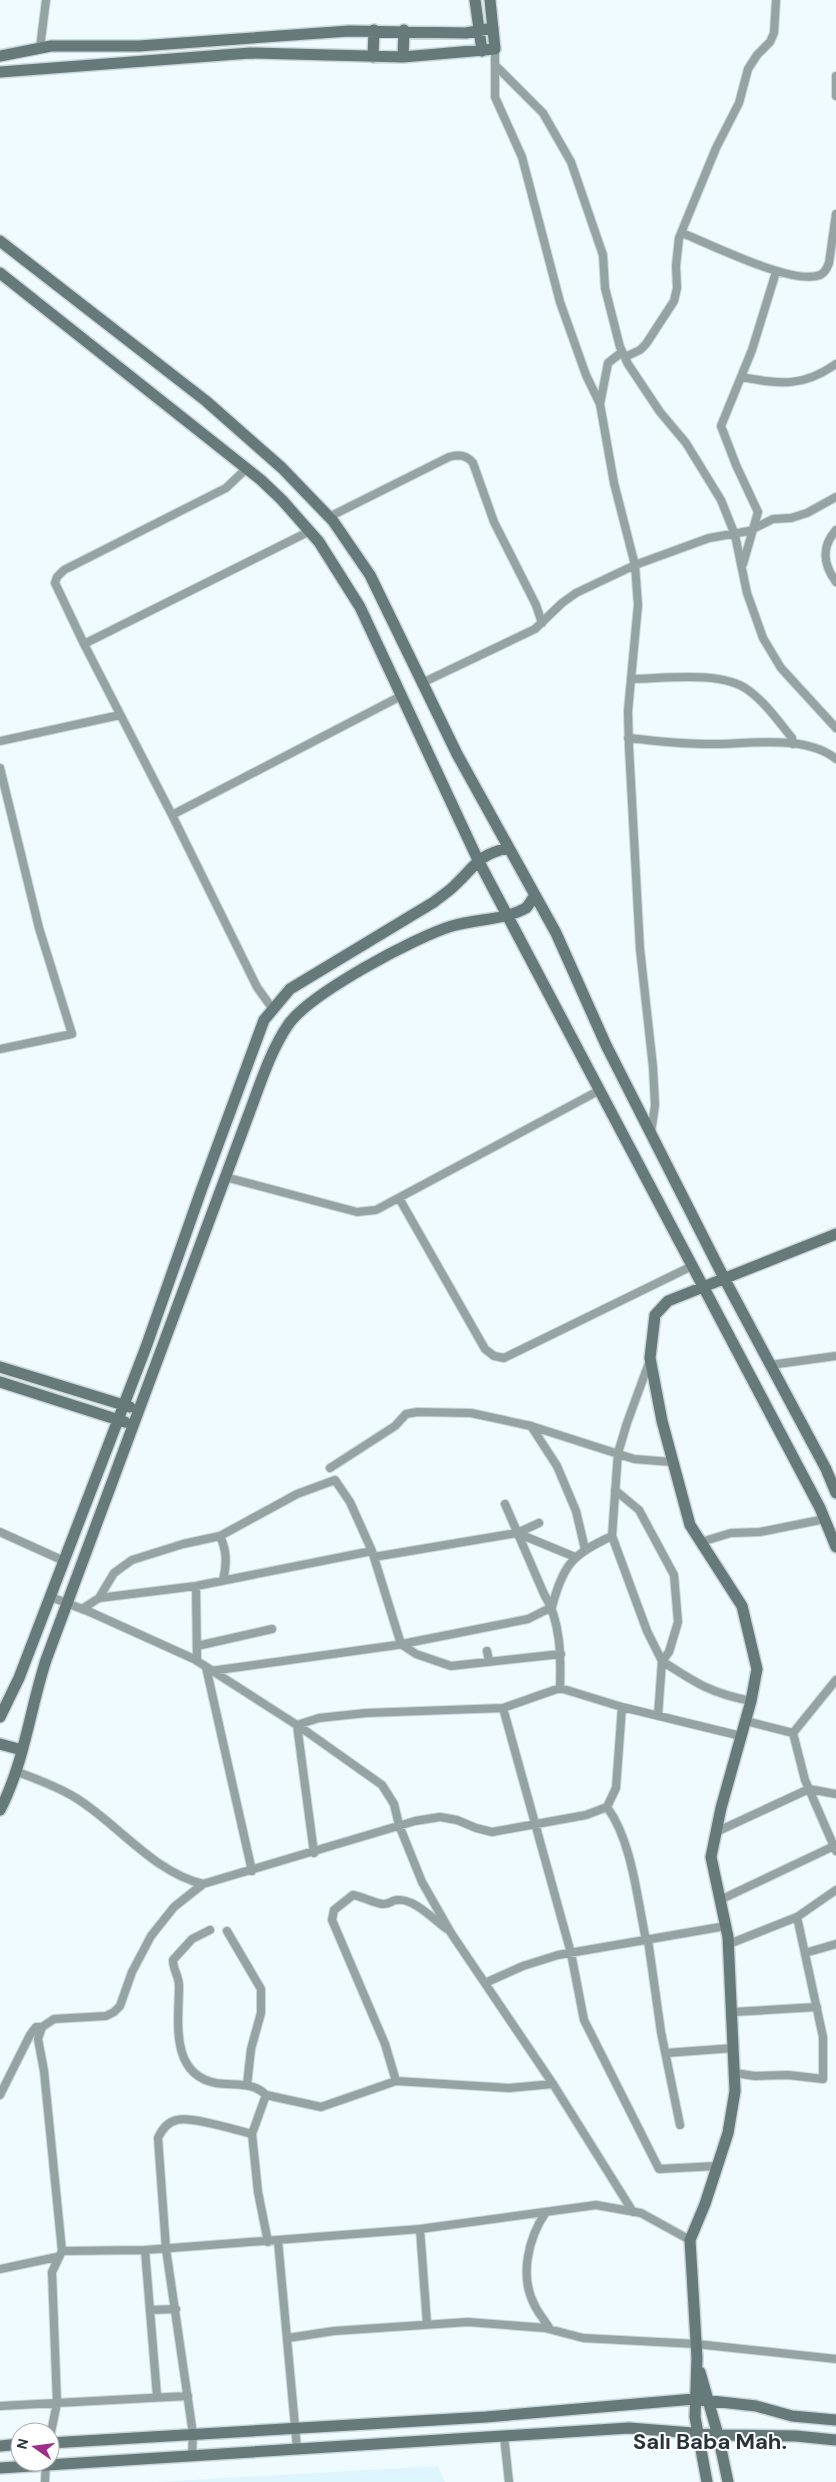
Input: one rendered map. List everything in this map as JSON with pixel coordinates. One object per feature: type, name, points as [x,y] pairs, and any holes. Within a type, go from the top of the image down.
[{"type":"street","points":[[41,68],[40,48],[46,0]]},
{"type":"street","points":[[475,0],[482,51]]},
{"type":"street","points":[[490,0],[496,66],[495,97],[522,157],[560,302],[586,375],[600,404],[614,483],[635,565],[638,605],[630,679],[628,738],[640,949],[653,1067],[655,1105],[652,1133]]},
{"type":"street","points":[[600,404],[608,363],[624,354],[640,350],[646,344],[674,301],[677,288],[677,252],[682,233],[716,148],[739,103],[748,69],[774,33],[776,0]]},
{"type":"street","points":[[0,56],[40,48],[66,46],[139,46],[374,30],[466,33],[492,28]]},
{"type":"street","points":[[373,57],[374,30]]},
{"type":"street","points":[[403,57],[404,30]]},
{"type":"street","points":[[65,67],[66,46]]},
{"type":"street","points":[[0,72],[250,53],[403,57],[495,49]]},
{"type":"street","points":[[496,66],[543,113],[570,162],[603,255],[605,288],[611,316],[624,354],[660,412],[686,443],[712,483],[735,535],[754,615],[771,654],[781,668],[836,728]]},
{"type":"street","points":[[836,76],[836,96]]},
{"type":"street","points":[[682,233],[776,272],[807,277],[820,275],[826,270],[829,263],[836,214]]},
{"type":"street","points":[[0,241],[206,401],[282,468],[329,517],[370,575],[457,754],[556,933],[606,1045],[724,1278],[826,1469],[836,1493]]},
{"type":"street","points":[[742,569],[753,528],[758,517],[757,506],[736,465],[721,426],[762,322],[776,272]]},
{"type":"street","points":[[0,273],[246,468],[282,500],[310,531],[337,568],[360,607],[478,860],[825,1520],[836,1547]]},
{"type":"street","points":[[741,377],[779,383],[797,382],[822,374],[836,364]]},
{"type":"street","points":[[329,517],[449,457],[463,455],[474,463],[494,522],[536,605],[542,623]]},
{"type":"street","points":[[246,468],[226,488],[61,572],[57,577],[56,587],[172,814],[257,987],[272,1008]]},
{"type":"street","points":[[422,683],[510,642],[542,623],[562,603],[576,593],[635,565],[709,538],[735,535],[773,519],[791,518],[806,514],[836,496]]},
{"type":"street","points":[[836,530],[826,544],[824,554],[836,582]]},
{"type":"street","points":[[84,644],[310,531]]},
{"type":"street","points":[[630,679],[722,679],[737,683],[759,699],[792,738],[793,744]]},
{"type":"street","points":[[172,814],[401,696]]},
{"type":"street","points":[[0,742],[120,715]]},
{"type":"street","points":[[628,738],[703,744],[793,744],[817,747],[836,759]]},
{"type":"street","points":[[0,768],[39,928],[72,1034],[0,1048]]},
{"type":"street","points":[[0,1717],[19,1678],[125,1405],[258,1033],[272,1008],[290,989],[434,902],[456,885],[478,860],[496,851],[508,848]]},
{"type":"street","points":[[0,1810],[4,1794],[22,1750],[39,1681],[132,1425],[279,1038],[299,1011],[312,1001],[418,940],[451,926],[507,914],[527,907],[535,896]]},
{"type":"street","points":[[226,1178],[357,1212],[376,1210],[600,1090]]},
{"type":"street","points":[[399,1198],[485,1349],[499,1357],[504,1358],[692,1266]]},
{"type":"street","points":[[752,1701],[706,1690],[662,1660],[647,1631],[612,1536],[618,1453],[650,1360],[655,1315],[668,1301],[704,1289],[724,1278],[836,1234]]},
{"type":"street","points":[[770,1365],[836,1356]]},
{"type":"street","points":[[650,1360],[672,1462],[690,1525],[742,1606],[757,1669],[752,1701],[741,1736],[711,1857],[729,1944],[735,2091],[729,2124],[717,2166],[705,2204],[690,2240],[700,2399],[696,2432],[707,2482]]},
{"type":"street","points":[[0,1366],[139,1410]]},
{"type":"street","points":[[0,1382],[132,1425]]},
{"type":"street","points":[[330,1468],[395,1426],[406,1414],[417,1412],[471,1413],[531,1426],[634,1459],[672,1462]]},
{"type":"street","points":[[531,1426],[557,1466],[576,1511],[585,1548]]},
{"type":"street","points":[[99,1598],[114,1573],[132,1560],[183,1544],[220,1536],[297,1494],[335,1480],[350,1502],[373,1554],[401,1644],[416,1654],[452,1666],[561,1654]]},
{"type":"street","points":[[615,1490],[639,1510],[674,1575],[678,1622],[669,1652],[662,1660],[658,1716]]},
{"type":"street","points":[[505,1504],[544,1594],[552,1607],[561,1654],[560,1688]]},
{"type":"street","points":[[701,1542],[731,1533],[760,1532],[825,1520]]},
{"type":"street","points":[[82,1609],[99,1598],[196,1586],[373,1554],[517,1533],[539,1523]]},
{"type":"street","points":[[0,1532],[64,1561]]},
{"type":"street","points":[[517,1533],[575,1557]]},
{"type":"street","points":[[220,1536],[225,1547],[226,1556],[223,1580]]},
{"type":"street","points":[[209,1669],[401,1644],[528,1619],[552,1607],[557,1587],[575,1557],[585,1548],[612,1536]]},
{"type":"street","points":[[196,1586],[197,1661]]},
{"type":"street","points":[[51,1597],[197,1661],[297,1725],[382,1785],[394,1804],[399,1825],[422,1882],[451,1932],[553,2084],[633,2212]]},
{"type":"street","points":[[197,1646],[272,1629]]},
{"type":"street","points":[[487,1650],[490,1661]]},
{"type":"street","points":[[209,1669],[252,1871]]},
{"type":"street","points":[[792,1733],[836,1680]]},
{"type":"street","points":[[297,1725],[319,1718],[366,1713],[503,1708],[560,1688],[622,1707],[741,1736]]},
{"type":"street","points":[[0,2095],[30,2035],[36,2027],[42,2027],[54,2019],[106,2016],[120,2006],[132,1972],[151,1936],[174,1908],[203,1884],[314,1853],[399,1825],[440,1817],[457,1820],[492,1832],[586,1815],[607,1807],[616,1788],[622,1707]]},
{"type":"street","points":[[503,1708],[571,1953],[584,2020],[659,2169],[717,2166]]},
{"type":"street","points":[[746,1721],[792,1733]]},
{"type":"street","points":[[297,1725],[314,1853]]},
{"type":"street","points":[[720,1900],[835,1848],[809,1789],[792,1733]]},
{"type":"street","points":[[0,1744],[22,1750]]},
{"type":"street","points":[[15,1771],[55,1786],[76,1798],[177,1874],[203,1884]]},
{"type":"street","points":[[716,1832],[809,1789],[836,1794]]},
{"type":"street","points":[[607,1807],[618,1822],[633,1876],[647,1940],[680,2125]]},
{"type":"street","points":[[729,1944],[797,1918],[836,1890]]},
{"type":"street","points":[[396,2081],[385,2044],[332,1920],[334,1910],[353,1895],[380,1904],[387,1904],[396,1900],[405,1901],[414,1905],[451,1932]]},
{"type":"street","points":[[735,2072],[755,2076],[788,2075],[823,2079],[823,2037],[797,1918]]},
{"type":"street","points":[[485,1983],[540,1960],[726,1926]]},
{"type":"street","points":[[210,1930],[192,1939],[173,1960],[179,1984],[177,2037],[182,2055],[195,2073],[204,2080],[247,2085],[261,2090],[266,2095],[321,2107],[396,2081],[503,2088],[553,2084]]},
{"type":"street","points":[[227,1931],[261,1989],[261,2013],[251,2049],[247,2085]]},
{"type":"street","points":[[805,1954],[836,1944]]},
{"type":"street","points":[[733,2012],[817,2007]]},
{"type":"street","points":[[42,2027],[38,2039],[44,2071],[60,2254],[52,2272],[57,2403],[53,2422]]},
{"type":"street","points":[[666,2053],[734,2048]]},
{"type":"street","points":[[266,2095],[252,2134],[258,2192],[268,2242]]},
{"type":"street","points":[[192,2456],[193,2434],[166,2248],[157,2145],[161,2131],[172,2122],[185,2119],[252,2134]]},
{"type":"street","points":[[0,2269],[60,2254],[268,2242],[420,2229],[596,2205],[641,2213],[690,2240]]},
{"type":"street","points":[[546,2212],[535,2228],[528,2256],[527,2282],[534,2304],[550,2329]]},
{"type":"street","points":[[420,2229],[427,2324]]},
{"type":"street","points":[[278,2241],[297,2448]]},
{"type":"street","points":[[145,2250],[157,2396]]},
{"type":"street","points":[[150,2310],[176,2310]]},
{"type":"street","points":[[288,2338],[334,2331],[468,2322],[550,2329],[583,2338],[696,2344],[836,2358]]},
{"type":"street","points":[[0,2406],[157,2396],[188,2396]]},
{"type":"street","points":[[700,2399],[718,2435],[728,2482]]},
{"type":"street","points":[[60,2442],[295,2429],[700,2399],[756,2406],[792,2416],[836,2420]]},
{"type":"street","points":[[60,2463],[629,2428],[718,2435],[796,2436],[836,2440]]},
{"type":"street","points":[[504,2436],[509,2482]]},
{"type":"shaded area","points":[[438,2466],[445,2482],[157,2482]]},
{"type":"district","name":"Salı Baba Mah.","points":[[710,2441]]}]
